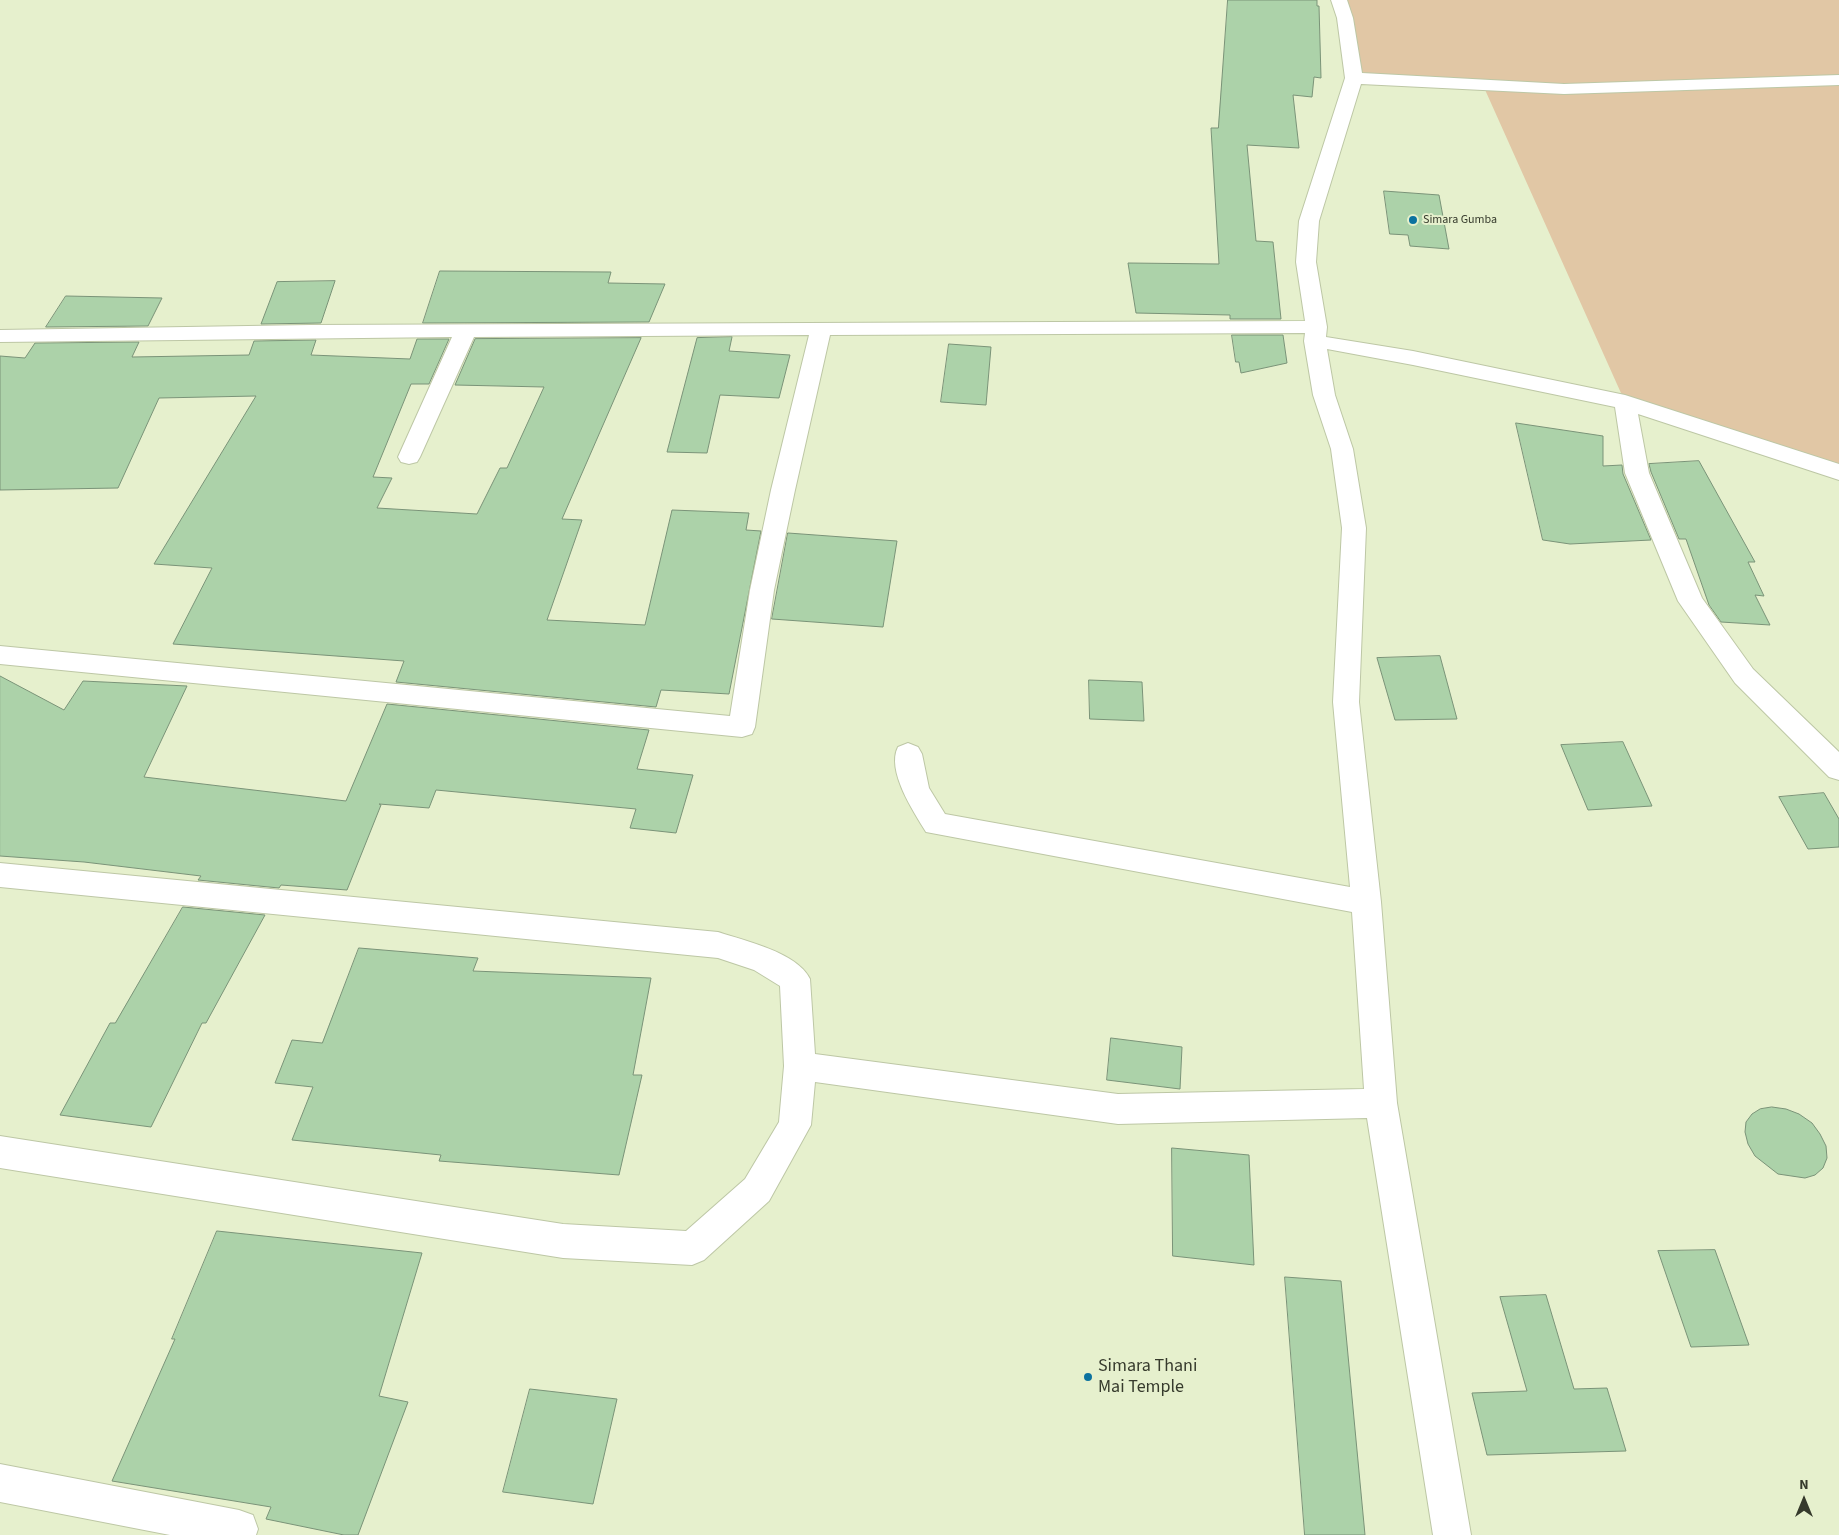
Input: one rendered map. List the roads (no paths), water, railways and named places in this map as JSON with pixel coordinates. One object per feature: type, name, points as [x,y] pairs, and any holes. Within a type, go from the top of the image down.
[{"type":"street","points":[[1340,0],[1345,18],[1354,78],[1309,221],[1306,262],[1324,394],[1342,449],[1354,528],[1346,702],[1366,902],[1380,1103],[1452,1535]]},
{"type":"street","points":[[1354,78],[1564,88],[1839,80]]},
{"type":"street","points":[[409,457],[466,330]]},
{"type":"street","points":[[2,338],[466,330],[821,330],[1315,334],[1413,358],[1625,402],[1839,472]]},
{"type":"street","points":[[0,655],[742,727],[762,590],[783,490],[821,330]]},
{"type":"street","points":[[1625,402],[1637,473],[1691,601],[1744,676],[1839,770]]},
{"type":"street","points":[[908,754],[915,790],[936,824],[1366,902]]},
{"type":"street","points":[[0,875],[718,945],[764,960],[795,979],[800,1066],[795,1125],[757,1190],[692,1248],[564,1241],[0,1152]]},
{"type":"street","points":[[800,1066],[1118,1109],[1380,1103]]},
{"type":"street","points":[[0,1483],[239,1529]]},
{"type":"place","name":"Simara Gumba","points":[[1413,220]]},
{"type":"place","name":"Simara Thani Mai Temple","points":[[1088,1377]]}]
